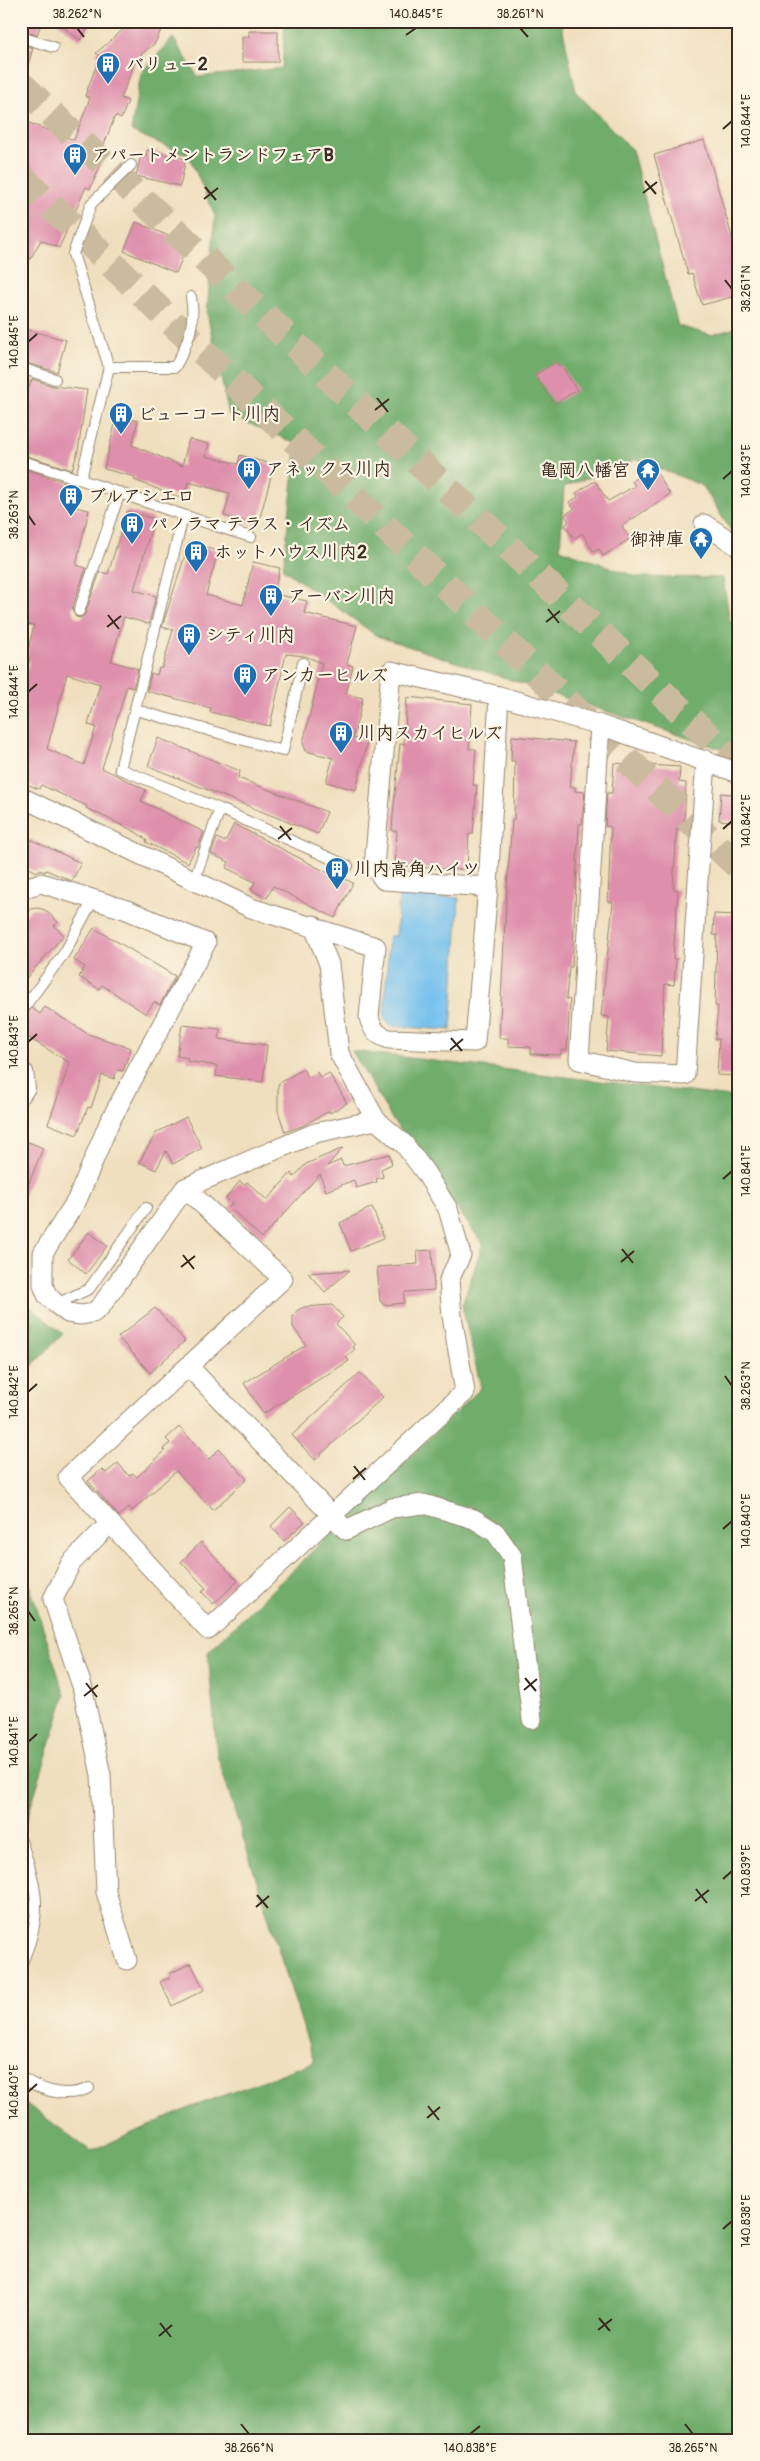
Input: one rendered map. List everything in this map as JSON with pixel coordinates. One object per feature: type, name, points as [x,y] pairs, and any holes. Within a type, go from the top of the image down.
[{"type":"street","points":[[704,524],[739,547]]},
{"type":"street","points":[[488,887],[384,880],[374,867],[391,671],[499,696],[600,725],[706,760],[739,773]]},
{"type":"street","points":[[21,797],[251,908],[313,925],[376,947],[369,1017],[371,1027],[378,1035],[389,1039],[474,1042],[488,887],[499,696]]},
{"type":"street","points":[[600,725],[579,1060],[635,1073],[685,1075],[706,760]]},
{"type":"street","points":[[21,889],[41,883],[127,910],[206,944],[109,1123],[77,1200],[43,1253],[43,1285],[47,1295],[68,1313],[81,1315],[93,1312],[101,1306],[186,1188],[315,1133],[376,1120]]},
{"type":"street","points":[[186,1188],[284,1279],[68,1477],[208,1630],[465,1392],[452,1316],[449,1280],[461,1255],[448,1209],[425,1172],[404,1144],[376,1120],[339,1053],[329,964],[313,925]]},
{"type":"street","points":[[188,1367],[346,1530],[392,1508],[424,1504],[474,1519],[495,1532],[512,1556],[532,1719]]},
{"type":"street","points":[[110,1523],[71,1563],[53,1599],[82,1686],[101,1775],[106,1892],[127,1960]]},
{"type":"lane","points":[[21,37],[53,47]]},
{"type":"lane","points":[[81,478],[109,367],[73,254],[91,204],[130,165]]},
{"type":"lane","points":[[109,367],[175,367],[187,345],[191,330],[194,314],[191,297]]},
{"type":"lane","points":[[21,368],[55,379]]},
{"type":"lane","points":[[21,461],[81,478],[183,517],[251,538]]},
{"type":"lane","points":[[79,611],[120,492]]},
{"type":"lane","points":[[183,517],[120,769],[220,809],[348,866]]},
{"type":"lane","points":[[136,710],[283,752],[303,663]]},
{"type":"lane","points":[[194,880],[220,809]]},
{"type":"lane","points":[[23,1009],[65,952],[93,900]]},
{"type":"lane","points":[[21,1066],[28,1071],[30,1089],[21,1102]]},
{"type":"lane","points":[[56,1304],[90,1289],[146,1208]]},
{"type":"lane","points":[[21,1841],[38,1900],[30,1944],[21,1964]]},
{"type":"lane","points":[[21,2077],[38,2088],[75,2094],[89,2088]]},
{"type":"green space","points":[[285,21],[561,21],[576,92],[632,150],[678,326],[711,335],[739,327],[739,539],[734,536],[703,486],[637,459],[564,487],[560,549],[637,577],[723,578],[730,622],[739,625],[739,755],[377,636],[283,569],[297,444],[229,415],[207,313],[215,216],[189,156],[131,131],[141,73],[173,38],[198,77],[282,68]]},
{"type":"green space","points":[[352,1051],[739,1098],[739,2440],[21,2440],[21,2100],[91,2151],[189,2108],[314,2062],[217,1755],[208,1652],[481,1388],[462,1305],[483,1244],[392,1119]]},
{"type":"green space","points":[[21,1283],[29,1306],[63,1334],[21,1377]]},
{"type":"green space","points":[[21,1559],[65,1696],[21,1838]]},
{"type":"water","points":[[399,894],[459,898],[451,1030],[391,1026],[384,1018],[389,936],[396,936]]},
{"type":"building","points":[[21,21],[42,21],[37,35],[21,30]]},
{"type":"building","points":[[55,21],[94,21],[80,40]]},
{"type":"building","points":[[146,21],[156,21],[162,28],[155,43],[136,59],[121,98],[128,101],[121,119],[115,116],[103,147],[108,149],[90,189],[86,187],[59,248],[41,240],[21,275],[21,120],[74,140],[90,98],[85,96],[100,56],[96,53],[132,22],[137,29]]},
{"type":"building","points":[[249,31],[278,31],[278,62],[242,62],[242,37],[249,37]]},
{"type":"building","points":[[21,44],[33,48],[25,75],[21,74]]},
{"type":"building","points":[[704,140],[739,261],[739,295],[702,305],[692,273],[688,274],[654,155]]},
{"type":"building","points":[[147,150],[186,159],[180,186],[136,176],[141,155],[146,157]]},
{"type":"building","points":[[136,222],[188,244],[176,273],[124,251]]},
{"type":"building","points":[[21,328],[66,340],[57,372],[21,361]]},
{"type":"building","points":[[556,362],[559,366],[561,365],[577,390],[554,404],[535,375]]},
{"type":"building","points":[[32,379],[53,386],[87,390],[78,451],[72,470],[21,454],[21,408]]},
{"type":"building","points":[[117,416],[138,421],[132,445],[182,466],[189,439],[209,444],[206,456],[238,464],[240,455],[274,465],[258,525],[224,516],[230,493],[188,482],[184,499],[134,480],[135,477],[104,469]]},
{"type":"building","points":[[21,468],[68,483],[65,493],[71,495],[70,506],[89,510],[76,565],[86,568],[72,609],[76,617],[81,618],[85,614],[100,572],[108,574],[127,511],[154,519],[134,590],[156,596],[149,624],[124,617],[111,661],[138,669],[133,688],[127,686],[102,768],[146,790],[141,801],[204,832],[198,848],[196,847],[188,863],[146,842],[147,840],[136,832],[86,808],[87,806],[41,785],[39,789],[21,782],[21,690],[30,659],[26,658],[34,625],[21,624]],"holes":[[[67,674],[100,684],[88,725],[96,727],[84,765],[47,749]]]},
{"type":"building","points":[[645,472],[649,477],[656,472],[670,494],[622,526],[630,539],[603,556],[599,549],[594,552],[582,533],[574,539],[565,525],[569,522],[565,515],[574,509],[569,502],[578,497],[576,493],[595,481],[608,501],[635,486],[632,481]]},
{"type":"building","points":[[189,543],[218,551],[206,595],[243,605],[253,562],[280,568],[274,594],[307,601],[304,613],[357,626],[347,664],[353,666],[346,694],[363,698],[353,738],[367,742],[356,790],[326,782],[333,758],[306,751],[303,743],[322,663],[305,656],[286,654],[270,726],[210,712],[211,708],[147,691],[151,673],[157,675],[159,668],[162,668],[173,630],[162,627]]},
{"type":"building","points":[[407,697],[472,704],[469,749],[476,749],[473,785],[477,785],[473,834],[469,834],[467,870],[395,866],[397,831],[392,831],[393,815],[400,744],[404,744]]},
{"type":"building","points":[[512,736],[574,742],[570,787],[575,787],[575,791],[585,792],[582,824],[579,824],[572,967],[569,967],[566,999],[570,1000],[567,1050],[561,1050],[561,1055],[531,1054],[531,1047],[508,1046],[508,1038],[499,1038],[506,903],[512,819],[514,820],[515,761],[511,761]]},
{"type":"building","points":[[158,738],[240,771],[238,778],[327,812],[318,834],[148,766]]},
{"type":"building","points":[[614,763],[680,767],[679,782],[686,783],[684,829],[677,828],[673,889],[678,890],[673,959],[676,959],[674,985],[665,984],[661,1056],[606,1051],[609,1017],[601,1016],[613,902],[608,902],[611,827],[605,826],[607,793],[612,793]]},
{"type":"building","points":[[721,793],[739,795],[739,822],[719,820]]},
{"type":"building","points":[[234,824],[332,875],[333,873],[353,883],[335,918],[273,886],[267,898],[251,890],[255,882],[226,868],[229,862],[211,854],[217,838],[225,842]]},
{"type":"building","points":[[30,839],[81,863],[72,881],[46,870],[45,872],[39,870],[37,872],[21,864],[21,857]]},
{"type":"building","points":[[31,909],[45,910],[58,922],[54,926],[64,935],[21,984],[21,921]]},
{"type":"building","points":[[714,914],[739,915],[739,1076],[717,1075],[719,1039],[715,1039],[718,1006],[715,1006],[717,935],[713,935]]},
{"type":"building","points":[[94,928],[175,976],[160,1005],[154,1002],[146,1014],[102,985],[99,989],[79,977],[85,967],[74,960]]},
{"type":"building","points":[[45,1007],[88,1034],[131,1048],[123,1071],[117,1070],[114,1079],[102,1075],[91,1108],[88,1107],[77,1135],[48,1124],[70,1063],[21,1033],[21,1016],[26,1015],[32,1008],[40,1014]]},
{"type":"building","points":[[182,1025],[220,1029],[219,1039],[267,1045],[263,1082],[216,1076],[217,1066],[187,1061],[188,1058],[177,1056]]},
{"type":"building","points":[[303,1069],[308,1078],[317,1072],[320,1078],[329,1073],[347,1103],[330,1113],[329,1111],[302,1126],[285,1132],[278,1111],[278,1084]]},
{"type":"building","points":[[186,1117],[202,1148],[173,1164],[166,1151],[156,1170],[139,1162],[156,1133]]},
{"type":"building","points":[[21,1139],[43,1148],[22,1200],[21,1200]]},
{"type":"building","points":[[343,1148],[327,1166],[341,1160],[343,1166],[389,1154],[392,1164],[381,1169],[383,1177],[376,1179],[377,1182],[356,1188],[354,1180],[326,1191],[320,1174],[262,1238],[229,1207],[232,1204],[226,1198],[240,1181],[244,1185],[247,1182],[267,1200],[291,1173],[294,1177],[306,1164]]},
{"type":"building","points":[[372,1207],[384,1238],[351,1251],[340,1223]]},
{"type":"building","points":[[89,1232],[107,1246],[86,1274],[68,1259]]},
{"type":"building","points":[[432,1250],[434,1290],[406,1292],[404,1294],[404,1303],[384,1305],[380,1301],[377,1267],[418,1264],[417,1251]]},
{"type":"building","points":[[350,1270],[325,1292],[308,1273]]},
{"type":"building","points":[[332,1305],[343,1317],[336,1324],[355,1345],[353,1347],[355,1349],[346,1357],[349,1361],[263,1414],[244,1383],[306,1345],[293,1327],[293,1315],[298,1310],[304,1307]]},
{"type":"building","points":[[155,1308],[185,1341],[150,1373],[118,1337]]},
{"type":"building","points":[[360,1373],[383,1397],[315,1460],[292,1435]]},
{"type":"building","points":[[179,1427],[209,1459],[219,1449],[247,1479],[213,1510],[176,1471],[132,1511],[129,1507],[119,1516],[88,1481],[102,1469],[106,1473],[118,1463],[129,1476],[133,1473],[137,1477],[165,1451],[163,1449],[170,1443],[166,1439]]},
{"type":"building","points":[[290,1507],[305,1522],[284,1541],[271,1526]]},
{"type":"building","points":[[201,1542],[238,1581],[213,1604],[202,1592],[206,1588],[181,1562]]},
{"type":"building","points":[[191,1963],[204,1990],[172,2006],[160,1982],[171,1977],[169,1974]]},
{"type":"tunnel","points":[[21,85],[739,766]]},
{"type":"tunnel","points":[[21,177],[739,867]]},
{"type":"place","name":"バリュー2","points":[[108,85]]},
{"type":"place","name":"アパートメントランドフェアB","points":[[75,176]]},
{"type":"place","name":"ビューコート川内","points":[[121,435]]},
{"type":"place","name":"アネックス川内","points":[[249,490]]},
{"type":"place","name":"亀岡八幡宮","points":[[648,491]]},
{"type":"place","name":"ブルアシエロ","points":[[71,517]]},
{"type":"place","name":"パノラマ テラス・イズム","points":[[132,545]]},
{"type":"place","name":"御神庫","points":[[701,560]]},
{"type":"place","name":"ホットハウス川内2","points":[[196,573]]},
{"type":"place","name":"アーバン川内","points":[[271,617]]},
{"type":"place","name":"シティ川内","points":[[189,656]]},
{"type":"place","name":"アンカーヒルズ","points":[[245,696]]},
{"type":"place","name":"川内スカイヒルズ","points":[[341,754]]},
{"type":"place","name":"川内高角ハイツ","points":[[337,890]]}]
